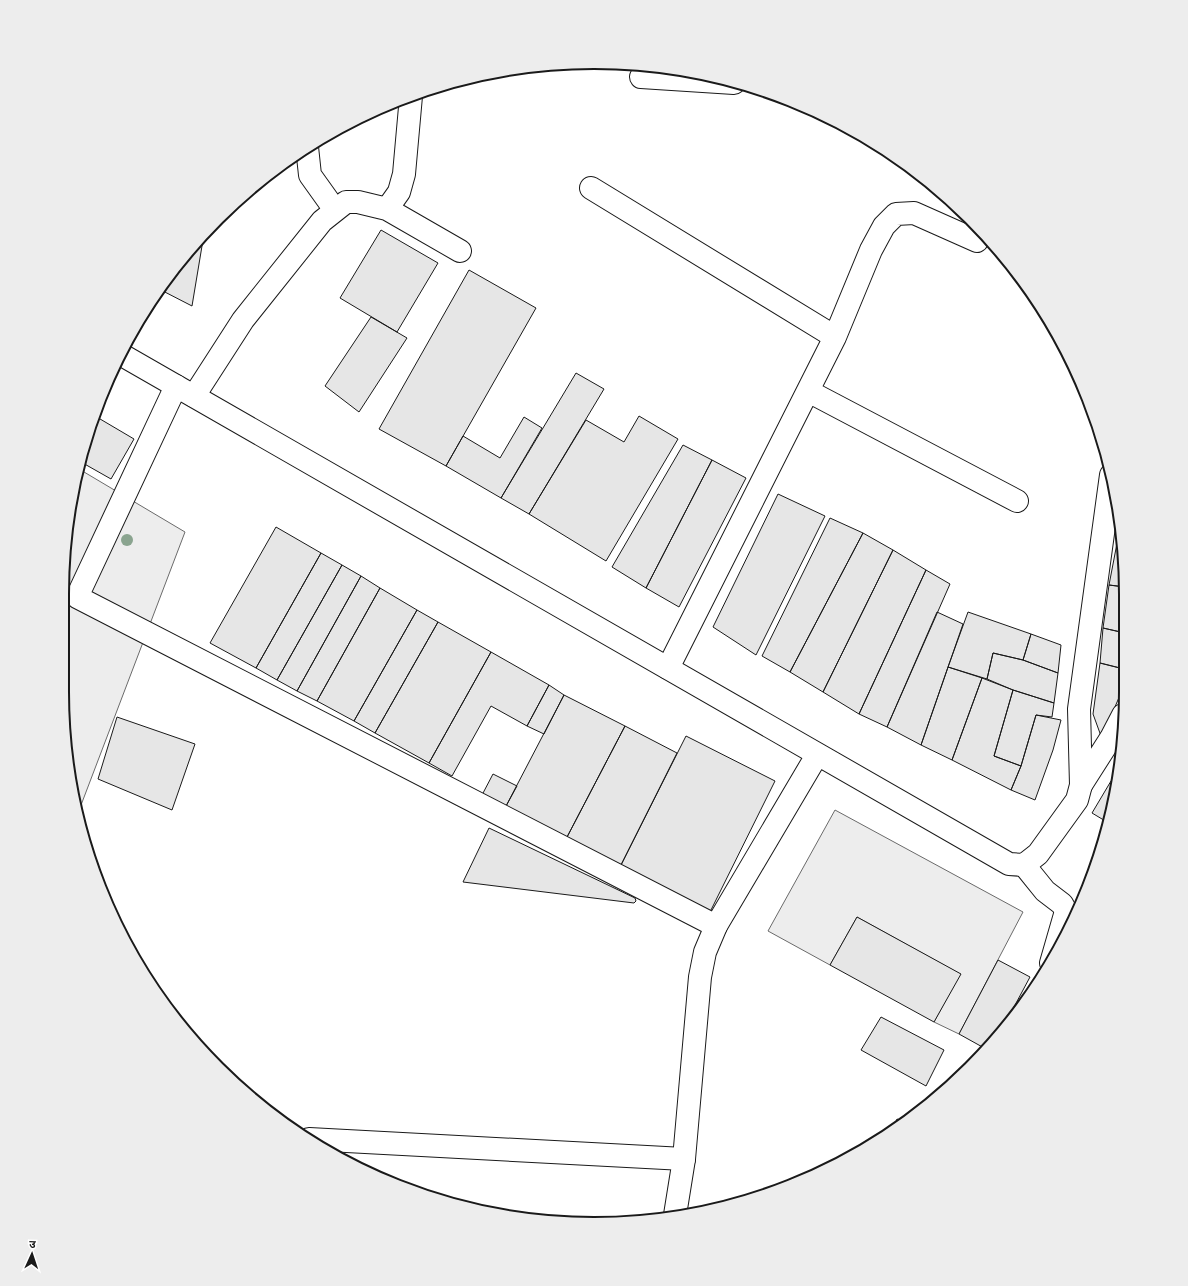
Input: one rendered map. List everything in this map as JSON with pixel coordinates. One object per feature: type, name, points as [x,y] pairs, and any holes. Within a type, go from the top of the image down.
[{"type":"street","points":[[641,77],[705,81]]},
{"type":"street","points":[[387,209],[399,192],[404,174],[410,102]]},
{"type":"street","points":[[308,154],[310,175],[335,210]]},
{"type":"street","points":[[591,188],[835,337]]},
{"type":"street","points":[[194,396],[243,320],[322,221],[346,202],[358,202],[387,209],[460,251]]},
{"type":"street","points":[[668,668],[835,337],[871,250],[884,226],[896,214],[914,214],[977,241]]},
{"type":"street","points":[[126,357],[1009,864],[1024,865],[1038,854],[1077,800],[1081,785],[1079,709],[1109,491]]},
{"type":"street","points":[[176,386],[78,597],[716,926]]},
{"type":"street","points":[[808,391],[1017,501]]},
{"type":"street","points":[[1081,785],[1118,724]]},
{"type":"street","points":[[676,1211],[684,1159],[700,976],[705,952],[716,926],[817,755]]},
{"type":"street","points":[[1024,865],[1045,891],[1062,904],[1070,913]]},
{"type":"street","points":[[319,1140],[684,1159]]},
{"type":"shaded area","points":[[84,472],[185,532],[81,804],[73,761],[70,726],[69,594],[73,525]]},
{"type":"shaded area","points":[[835,810],[1023,912],[959,1034],[934,1022],[960,974],[857,917],[830,965],[768,931]]},
{"type":"building","points":[[381,230],[438,263],[397,332],[340,298]]},
{"type":"building","points":[[202,245],[192,306],[164,292],[177,274]]},
{"type":"building","points":[[469,270],[536,308],[446,466],[379,429]]},
{"type":"building","points":[[371,317],[407,338],[359,412],[325,386]]},
{"type":"building","points":[[576,373],[604,389],[529,514],[501,498]]},
{"type":"building","points":[[639,416],[678,439],[606,561],[529,514],[586,420],[624,442]]},
{"type":"building","points":[[524,417],[542,428],[501,498],[446,466],[463,436],[500,458]]},
{"type":"building","points":[[99,419],[134,439],[111,479],[85,465]]},
{"type":"building","points":[[683,445],[712,460],[646,588],[612,567]]},
{"type":"building","points":[[712,460],[746,478],[679,607],[646,588]]},
{"type":"building","points":[[778,494],[825,516],[756,655],[713,627]]},
{"type":"building","points":[[830,518],[863,533],[790,672],[762,656]]},
{"type":"building","points":[[276,527],[321,553],[256,668],[210,643]]},
{"type":"building","points":[[863,533],[893,550],[823,692],[790,672]]},
{"type":"building","points":[[1117,545],[1119,586],[1109,585]]},
{"type":"building","points":[[893,550],[926,570],[859,714],[823,692]]},
{"type":"building","points":[[321,553],[342,565],[277,680],[256,668]]},
{"type":"building","points":[[342,565],[361,576],[297,691],[277,680]]},
{"type":"building","points":[[926,570],[950,584],[887,727],[859,714]]},
{"type":"building","points":[[361,576],[380,588],[317,701],[297,691]]},
{"type":"building","points":[[1109,585],[1119,586],[1119,632],[1103,628]]},
{"type":"building","points":[[380,588],[417,610],[354,721],[317,701]]},
{"type":"building","points":[[417,610],[438,622],[375,733],[354,721]]},
{"type":"building","points":[[937,612],[963,624],[921,745],[887,727]]},
{"type":"building","points":[[968,612],[1031,634],[1023,660],[993,653],[987,679],[948,667]]},
{"type":"building","points":[[438,622],[491,652],[429,763],[375,733]]},
{"type":"building","points":[[1103,628],[1119,632],[1119,668],[1100,663]]},
{"type":"building","points":[[1031,634],[1061,645],[1058,673],[1023,660]]},
{"type":"building","points":[[491,652],[549,685],[527,726],[491,706],[452,776],[429,763]]},
{"type":"building","points":[[993,653],[1023,660],[1058,673],[1054,703],[1013,690],[987,679]]},
{"type":"building","points":[[1100,663],[1119,668],[1119,698],[1101,736],[1093,714]]},
{"type":"building","points":[[948,667],[982,678],[952,760],[921,745]]},
{"type":"building","points":[[982,678],[1013,690],[994,756],[1021,766],[1011,790],[952,760]]},
{"type":"building","points":[[549,685],[564,695],[544,734],[527,726]]},
{"type":"building","points":[[1013,690],[1054,703],[1052,717],[1036,715],[1021,766],[994,756]]},
{"type":"building","points":[[564,695],[625,726],[566,839],[505,808]]},
{"type":"building","points":[[1036,715],[1061,720],[1053,750],[1035,800],[1011,790],[1021,766]]},
{"type":"building","points":[[117,717],[195,744],[172,810],[98,779]]},
{"type":"building","points":[[625,726],[677,753],[620,867],[566,839]]},
{"type":"building","points":[[686,736],[775,781],[710,912],[620,867]]},
{"type":"building","points":[[493,774],[517,786],[505,808],[482,795]]},
{"type":"building","points":[[1111,781],[1111,781],[1103,820],[1092,813]]},
{"type":"building","points":[[489,828],[635,898],[636,901],[634,903],[463,882]]},
{"type":"building","points":[[857,917],[961,974],[934,1022],[830,965]]},
{"type":"building","points":[[998,960],[1030,977],[1012,1010],[981,1046],[959,1034]]},
{"type":"building","points":[[881,1017],[944,1050],[926,1086],[861,1050]]}]
